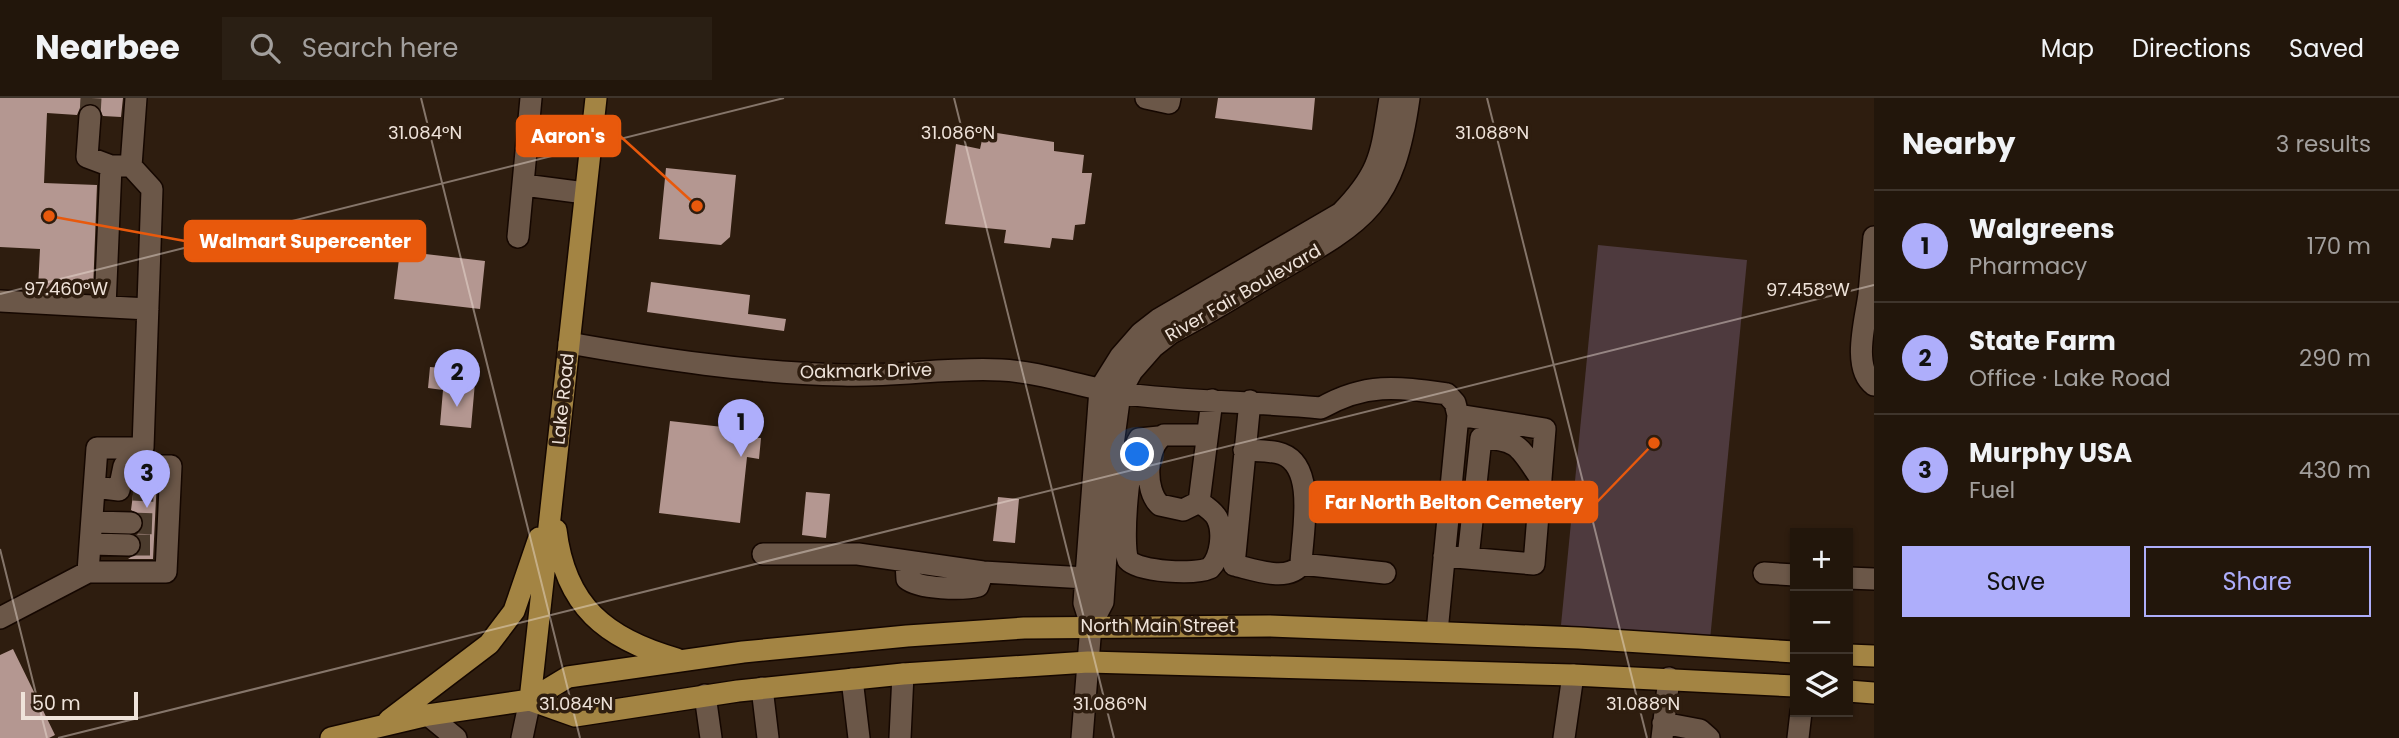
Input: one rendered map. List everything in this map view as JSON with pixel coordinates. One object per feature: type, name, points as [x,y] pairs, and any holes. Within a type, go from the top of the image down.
[{"type":"main road","name":"Lake Road","points":[[530,700],[596,98]]},
{"type":"main road","points":[[552,500],[558,552],[568,580],[586,609],[607,629],[627,642],[683,661]]},
{"type":"main road","points":[[383,725],[489,643],[514,611],[552,500]]},
{"type":"main road","name":"North Main Street","points":[[331,738],[428,715],[530,700],[568,677],[907,636],[1091,625],[1269,626],[1437,632],[1790,652]]},
{"type":"main road","points":[[1853,655],[1874,656]]},
{"type":"main road","name":"North Main Street","points":[[530,700],[575,716],[762,688],[903,674],[1088,662],[1669,678],[1790,686]]},
{"type":"main road","points":[[1853,691],[1874,693]]},
{"type":"street","points":[[105,307],[121,166],[136,98]]},
{"type":"street","points":[[518,237],[531,98]]},
{"type":"street","points":[[1146,98],[1169,103],[1170,98]]},
{"type":"street","name":"River Fair Boulevard","points":[[1371,194],[1390,98]]},
{"type":"street","name":"River Fair Boulevard","points":[[1082,738],[1091,625],[1084,603],[1086,578],[1110,391],[1120,357],[1141,333],[1320,227],[1388,183],[1397,157],[1409,98]]},
{"type":"street","points":[[88,572],[97,448],[143,448],[152,189],[121,166],[87,157],[90,116]]},
{"type":"street","points":[[524,185],[585,193]]},
{"type":"street","points":[[1874,237],[1871,294],[1862,363],[1865,376],[1874,385]]},
{"type":"street","points":[[0,301],[148,309]]},
{"type":"street","name":"Oakmark Drive","points":[[569,343],[650,357],[793,373],[845,375],[924,370],[1004,370],[1110,391],[1321,408],[1344,394],[1368,388],[1399,388],[1447,394],[1455,403],[1458,415]]},
{"type":"street","name":"River Fair Boulevard","points":[[1091,625],[1103,602],[1113,445],[1110,391]]},
{"type":"street","points":[[1199,502],[1212,400]]},
{"type":"street","points":[[1250,401],[1234,565],[1266,572],[1290,573],[1301,565],[1385,573]]},
{"type":"street","points":[[1437,632],[1444,556],[1458,415],[1545,429],[1534,564],[1444,556]]},
{"type":"street","points":[[1199,502],[1213,513],[1219,525],[1218,556],[1210,568],[1191,572],[1140,567],[1128,560],[1125,545],[1132,455],[1139,439],[1174,434],[1206,435]]},
{"type":"street","points":[[1159,438],[1150,457],[1150,487],[1156,502],[1168,509],[1183,510],[1199,502]]},
{"type":"street","points":[[1468,558],[1481,438],[1507,439],[1520,449],[1541,478]]},
{"type":"street","points":[[1244,450],[1280,453],[1300,467],[1305,481],[1301,565]]},
{"type":"street","points":[[0,618],[88,572],[166,572],[166,492],[171,466],[124,466],[126,490],[95,487]]},
{"type":"street","points":[[92,544],[130,534],[93,522]]},
{"type":"street","points":[[763,554],[858,554],[983,572],[1086,578]]},
{"type":"street","points":[[1764,573],[1790,575]]},
{"type":"street","points":[[1853,578],[1874,579]]},
{"type":"street","points":[[900,738],[903,674]]},
{"type":"street","points":[[1564,738],[1573,675]]},
{"type":"street","points":[[1669,678],[1662,731],[1700,730],[1709,738]]},
{"type":"street","points":[[852,679],[859,738]]},
{"type":"street","points":[[762,688],[768,738]]},
{"type":"street","points":[[705,695],[711,738]]},
{"type":"street","points":[[522,738],[530,700]]},
{"type":"street","points":[[428,715],[456,738]]},
{"type":"street","points":[[1798,738],[1800,717]]},
{"type":"shaded area","points":[[1598,245],[1747,260],[1710,640],[1561,625]]},
{"type":"building","points":[[0,98],[123,98],[121,117],[103,116],[98,106],[90,103],[80,108],[77,115],[47,113],[44,183],[97,185],[93,291],[38,288],[40,249],[0,247]]},
{"type":"building","points":[[1218,98],[1315,98],[1312,130],[1215,118]]},
{"type":"building","points":[[984,131],[1054,142],[1054,151],[1084,155],[1082,173],[1092,173],[1085,224],[1075,225],[1073,240],[1052,238],[1050,248],[1004,243],[1006,230],[945,224],[956,144],[980,149]]},
{"type":"building","points":[[666,168],[736,175],[730,237],[721,245],[659,239]]},
{"type":"building","points":[[400,251],[485,261],[480,309],[394,299]]},
{"type":"building","points":[[651,282],[750,295],[748,314],[786,319],[784,331],[647,312]]},
{"type":"building","points":[[430,367],[476,371],[471,428],[440,425],[443,390],[428,388]]},
{"type":"building","points":[[670,421],[749,430],[748,437],[761,438],[759,459],[747,457],[740,523],[659,513]]},
{"type":"building","points":[[135,479],[157,479],[153,559],[128,559],[140,551],[142,545],[137,535],[144,524],[142,516],[131,510]]},
{"type":"building","points":[[806,492],[830,494],[826,538],[802,535]]},
{"type":"building","points":[[998,497],[1019,499],[1015,543],[993,541]]},
{"type":"building","points":[[13,649],[55,735],[49,738],[0,738],[0,655]]},
{"type":"tunnel","points":[[90,116],[91,98]]},
{"type":"tunnel","points":[[133,490],[163,492]]},
{"type":"tunnel","points":[[131,523],[161,524]]},
{"type":"tunnel","points":[[129,545],[160,545]]},
{"type":"place","name":"Aaron's","points":[[697,206]]},
{"type":"place","name":"Walmart Supercenter","points":[[49,216]]},
{"type":"place","name":"State Farm","points":[[457,407]]},
{"type":"place","name":"Far North Belton Cemetery","points":[[1654,443]]},
{"type":"place","name":"Walgreens","points":[[741,457]]},
{"type":"place","name":"Murphy USA","points":[[147,508]]}]
